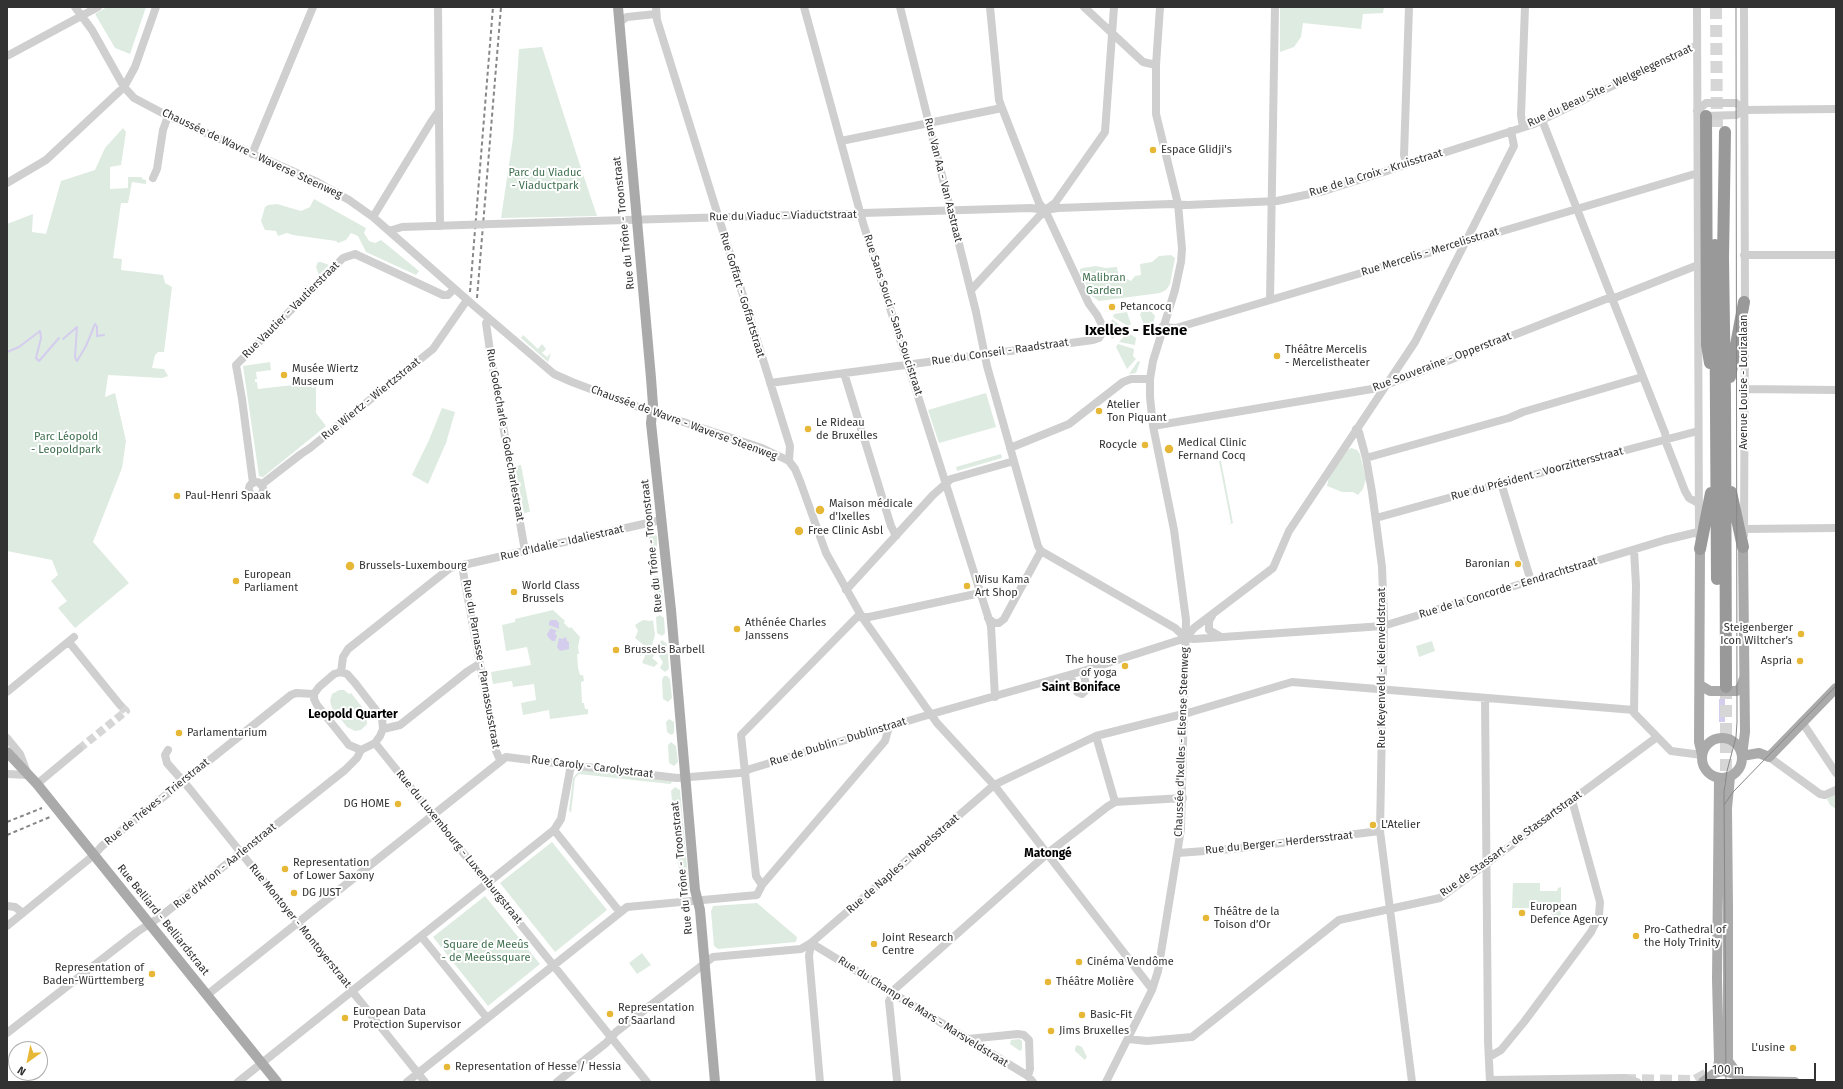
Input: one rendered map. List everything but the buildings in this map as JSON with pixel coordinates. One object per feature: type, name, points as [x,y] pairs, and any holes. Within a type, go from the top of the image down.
[{"type":"highway","points":[[1702,113],[1702,342],[1721,396]]},
{"type":"highway","name":"Avenue Louise - Louizalaan","points":[[1721,132],[1715,262],[1721,396],[1722,687]]},
{"type":"highway","points":[[1721,396],[1738,343],[1744,302]]},
{"type":"highway","points":[[1721,464],[1742,547]]},
{"type":"highway","points":[[1700,548],[1721,464]]},
{"type":"main road","name":"Rue du Trône - Troonstraat","points":[[618,7],[651,378],[651,420],[671,610],[685,777],[697,901],[700,910],[715,1082]]},
{"type":"main road","name":"Avenue Louise - Louizalaan","points":[[1742,547],[1745,741],[1742,756]]},
{"type":"main road","points":[[1700,548],[1699,742],[1704,768],[1713,776],[1719,778],[1730,777],[1740,768],[1742,756],[1735,743],[1721,738],[1716,739],[1707,745],[1702,754]]},
{"type":"main road","points":[[1700,685],[1704,689],[1710,691],[1737,691],[1741,687],[1744,678]]},
{"type":"main road","points":[[1742,756],[1759,753],[1769,757],[1836,688]]},
{"type":"main road","name":"Rue Belliard - Belliardstraat","points":[[7,752],[37,784],[277,1082]]},
{"type":"main road","points":[[1730,777],[1727,808],[1728,1061],[1743,1080]]},
{"type":"main road","points":[[1704,1082],[1718,1069],[1719,1060],[1717,971],[1719,778]]},
{"type":"main road","points":[[1715,1073],[1725,1072],[1743,1080],[1795,1082]]},
{"type":"street","name":"Chaussée de Wavre - Waverse Steenweg","points":[[75,7],[92,30],[124,87],[134,98],[168,116],[328,188],[373,217],[539,362],[564,379],[652,412],[762,448],[789,461],[796,469],[823,546],[862,617],[931,714],[949,737],[994,784],[1152,989]]},
{"type":"street","points":[[7,56],[98,7]]},
{"type":"street","points":[[7,183],[46,160],[124,87],[135,67],[156,7]]},
{"type":"street","points":[[252,154],[313,7]]},
{"type":"street","points":[[438,7],[440,226]]},
{"type":"street","name":"Rue Sans Souci - Sans Soucistraat","points":[[804,7],[861,214],[991,626],[995,697]]},
{"type":"street","name":"Rue Van Aa - Van Aastraat","points":[[900,7],[971,290],[987,366],[1038,546],[1041,551]]},
{"type":"street","points":[[990,7],[999,100],[1039,203],[1044,210]]},
{"type":"street","points":[[1084,7],[1143,62],[1156,65]]},
{"type":"street","points":[[971,290],[1044,210],[1055,203],[1105,132],[1114,7]]},
{"type":"street","points":[[1160,7],[1156,65],[1156,114],[1178,204]]},
{"type":"street","points":[[1270,300],[1274,7]]},
{"type":"street","points":[[1406,164],[1404,155],[1409,7]]},
{"type":"street","points":[[1523,127],[1521,115],[1525,7]]},
{"type":"street","points":[[1697,7],[1697,45],[1702,113],[1698,173],[1698,265],[1702,323]]},
{"type":"street","name":"Avenue Louise - Louizalaan","points":[[1742,547],[1744,529],[1745,389],[1744,7]]},
{"type":"street","points":[[619,22],[627,17],[656,11]]},
{"type":"street","name":"Rue Goffart - Goffartstraat","points":[[656,11],[718,218],[790,446],[789,461]]},
{"type":"street","name":"Rue du Beau Site - Welgelegenstraat","points":[[1523,127],[1542,120],[1697,45]]},
{"type":"street","points":[[1702,113],[1706,103],[1736,103],[1744,110]]},
{"type":"street","points":[[841,141],[1002,108]]},
{"type":"street","points":[[1702,113],[1736,116],[1744,110],[1836,109]]},
{"type":"street","points":[[373,217],[430,122],[438,112]]},
{"type":"street","points":[[153,178],[157,169],[163,130],[168,116]]},
{"type":"street","points":[[1542,120],[1612,298],[1685,491],[1689,498],[1698,503]]},
{"type":"street","name":"Rue de la Croix - Kruisstraat","points":[[1178,204],[1186,205],[1271,201],[1324,191],[1523,127]]},
{"type":"street","points":[[988,618],[994,623],[1003,621],[1041,551],[1175,628],[1186,638],[1194,628],[1273,569],[1289,531],[1386,384],[1416,342],[1514,146],[1511,131]]},
{"type":"street","name":"Rue Mercelis - Mercelisstraat","points":[[1162,327],[1176,328],[1698,173]]},
{"type":"street","name":"Rue du Viaduc - Viaductstraat","points":[[389,231],[402,227],[1031,208],[1044,210],[1058,208],[1178,204]]},
{"type":"street","name":"Chaussée d'Ixelles - Elsense Steenweg","points":[[1106,1082],[1152,989],[1158,971],[1182,829],[1186,620],[1176,545],[1151,416],[1150,379],[1162,327],[1175,290],[1181,262],[1182,249],[1178,204]]},
{"type":"street","name":"Rue du Conseil - Raadstraat","points":[[770,383],[1099,338],[1103,327],[1089,304],[1044,210]]},
{"type":"street","name":"Rue Vautier - Vautierstraat","points":[[257,484],[236,365],[343,258],[354,254],[443,295],[448,295],[454,289]]},
{"type":"street","points":[[1744,255],[1836,255]]},
{"type":"street","name":"Rue Souveraine - Opperstraat","points":[[1153,426],[1378,388],[1698,265]]},
{"type":"street","name":"Rue Wiertz - Wiertzstraat","points":[[257,484],[310,448],[433,349],[467,300]]},
{"type":"street","name":"Rue Godecharle - Godecharlestraat","points":[[489,319],[486,323],[490,351],[525,551]]},
{"type":"street","points":[[1700,548],[1698,532],[1698,431],[1702,342]]},
{"type":"street","points":[[844,373],[891,526],[896,536]]},
{"type":"street","points":[[1366,458],[1503,420],[1528,410],[1642,377]]},
{"type":"street","points":[[1010,448],[1069,424],[1127,380],[1150,379]]},
{"type":"street","points":[[1745,389],[1836,390]]},
{"type":"street","name":"Rue Keyenveld - Keienveldstraat","points":[[1356,429],[1359,432],[1366,458],[1382,567],[1383,626],[1380,831],[1412,1082]]},
{"type":"street","name":"Rue du Président - Voorzittersstraat","points":[[1376,518],[1698,431]]},
{"type":"street","points":[[846,590],[933,495],[951,479],[1014,461]]},
{"type":"street","points":[[1501,483],[1531,581]]},
{"type":"street","name":"Rue d'Idalie - Idaliestraat","points":[[462,566],[661,520]]},
{"type":"street","points":[[1744,529],[1836,528]]},
{"type":"street","name":"Rue de la Concorde - Eendrachtstraat","points":[[1186,638],[1194,639],[1383,626],[1666,540],[1698,532]]},
{"type":"street","points":[[1634,550],[1636,617],[1635,715],[1673,752],[1702,754]]},
{"type":"street","points":[[341,672],[343,657],[348,649],[450,568],[462,566]]},
{"type":"street","name":"Rue du Parnasse - Parnassusstraat","points":[[462,566],[496,751],[500,760]]},
{"type":"street","points":[[762,885],[756,876],[746,770],[741,735],[857,617],[869,617],[980,593]]},
{"type":"street","points":[[1212,615],[1209,621],[1209,630],[1221,637]]},
{"type":"street","name":"Rue de Dublin - Dublinstraat","points":[[685,777],[740,773],[931,714],[1070,675],[1186,638]]},
{"type":"street","points":[[7,692],[72,639],[120,705]]},
{"type":"street","points":[[383,729],[400,725],[479,664]]},
{"type":"street","points":[[1070,675],[1077,692],[1082,694],[1087,689],[1083,671]]},
{"type":"street","points":[[341,672],[347,674],[382,718],[383,729],[375,743],[361,750],[349,745],[342,737],[317,705],[314,694],[326,680],[334,674],[341,672]]},
{"type":"street","name":"Rue de Naples - Napelsstraat","points":[[811,943],[994,784],[1096,736],[1184,714],[1292,682],[1634,710]]},
{"type":"street","name":"Rue de Trèves - Trierstraat","points":[[7,925],[94,855],[102,846],[291,695],[296,693],[314,694]]},
{"type":"street","points":[[1485,698],[1490,1081],[1624,1078],[1637,1082]]},
{"type":"street","points":[[1802,722],[1836,773]]},
{"type":"street","points":[[408,1082],[619,911],[627,907],[757,895],[762,885],[885,741],[888,727]]},
{"type":"street","points":[[1096,736],[1116,802]]},
{"type":"street","name":"Rue de Stassart - de Stassartstraat","points":[[1128,1039],[1147,1041],[1192,1037],[1339,920],[1440,898],[1657,737]]},
{"type":"street","name":"Rue Belliard - Belliardstraat","points":[[7,738],[20,754],[28,775]]},
{"type":"street","name":"Rue du Luxembourg - Luxemburgstraat","points":[[375,743],[647,1082]]},
{"type":"street","points":[[37,784],[79,749]]},
{"type":"street","name":"Rue Montoyer - Montoyerstraat","points":[[168,750],[165,758],[425,1082]]},
{"type":"street","name":"Rue d'Arlon - Aarlenstraat","points":[[7,1034],[150,924],[345,770],[357,758],[361,750]]},
{"type":"street","name":"Rue Caroly - Carolystraat","points":[[500,760],[508,756],[677,778],[685,777]]},
{"type":"street","points":[[1769,757],[1814,791],[1825,795],[1836,790]]},
{"type":"street","points":[[207,995],[500,760]]},
{"type":"street","points":[[238,1082],[554,830],[562,819],[571,765]]},
{"type":"street","points":[[7,774],[28,775]]},
{"type":"street","points":[[897,1080],[889,1001],[896,988],[1048,853],[1107,807],[1116,802],[1183,798]]},
{"type":"street","points":[[1490,1057],[1501,1050],[1524,1022],[1591,932],[1599,916],[1600,902],[1574,804],[1571,801]]},
{"type":"street","points":[[554,830],[619,911]]},
{"type":"street","name":"Rue du Berger - Herdersstraat","points":[[1178,853],[1250,847],[1380,831]]},
{"type":"street","points":[[7,906],[15,907],[23,913]]},
{"type":"street","points":[[421,936],[488,1018]]},
{"type":"street","points":[[557,1082],[712,957],[801,949],[811,943]]},
{"type":"street","points":[[811,943],[809,956],[820,1082]]},
{"type":"street","name":"Rue du Champ de Mars - Marsveldstraat","points":[[811,943],[1031,1076]]},
{"type":"street","points":[[968,1039],[1011,1034],[1024,1035],[1029,1040],[1031,1076]]},
{"type":"green space","points":[[107,7],[146,7],[130,54],[115,48],[95,14]]},
{"type":"green space","points":[[1280,7],[1384,7],[1383,13],[1363,14],[1361,29],[1303,23],[1301,37],[1294,47],[1280,52]]},
{"type":"green space","name":"Parc du Viaduc - Viaductpark","points":[[542,47],[597,216],[501,218],[513,138],[519,49]]},
{"type":"green space","name":"Parc Léopold - Leopoldpark","points":[[123,128],[126,132],[121,165],[110,167],[110,189],[128,188],[128,177],[142,177],[142,179],[146,180],[146,184],[132,182],[128,203],[121,203],[113,258],[122,259],[121,270],[163,275],[165,283],[172,287],[164,352],[158,352],[155,355],[152,368],[164,369],[168,376],[162,378],[108,375],[105,397],[115,393],[126,441],[122,468],[93,542],[129,583],[75,628],[58,608],[67,601],[51,581],[58,575],[52,560],[7,551],[7,224],[33,214],[32,232],[46,234],[61,181],[95,170],[105,148]]},
{"type":"green space","points":[[314,199],[366,228],[364,233],[369,241],[375,243],[381,240],[419,271],[416,275],[366,252],[358,236],[351,233],[346,240],[338,243],[336,241],[287,233],[278,236],[276,231],[265,230],[261,221],[265,207],[268,205],[277,204],[301,211],[310,207]]},
{"type":"green space","name":"Malibran Garden","points":[[1171,255],[1175,258],[1170,284],[1166,290],[1160,293],[1099,301],[1092,296],[1080,272],[1080,269],[1096,266],[1105,268],[1117,267],[1119,278],[1125,278],[1131,281],[1135,276],[1141,275],[1140,264],[1152,262],[1159,256]]},
{"type":"green space","points":[[318,262],[329,265],[319,275],[316,267]]},
{"type":"green space","points":[[1149,309],[1155,316],[1150,337],[1145,335],[1146,329],[1140,315],[1142,310]]},
{"type":"green space","points":[[1127,312],[1131,324],[1128,326],[1113,317],[1114,314]]},
{"type":"green space","points":[[1112,319],[1124,329],[1112,339],[1109,331]]},
{"type":"green space","points":[[1128,332],[1136,338],[1135,345],[1119,342]]},
{"type":"green space","points":[[523,335],[538,349],[542,344],[546,349],[542,353],[547,357],[551,353],[548,362],[521,338]]},
{"type":"green space","points":[[1118,344],[1134,349],[1133,356],[1136,359],[1127,369],[1116,347]]},
{"type":"green space","points":[[1138,361],[1140,362],[1136,373],[1129,374]]},
{"type":"green space","points":[[270,362],[271,370],[256,372],[257,379],[255,379],[255,382],[257,382],[258,389],[311,383],[312,388],[315,387],[314,382],[316,382],[316,413],[326,426],[263,477],[259,476],[243,366]]},
{"type":"green space","points":[[986,393],[996,427],[939,443],[928,410]]},
{"type":"green space","points":[[442,408],[455,412],[446,443],[428,484],[412,475],[429,440]]},
{"type":"green space","points":[[1351,448],[1357,450],[1360,454],[1366,479],[1363,489],[1358,495],[1353,492],[1342,492],[1327,486],[1329,477],[1346,451]]},
{"type":"green space","points":[[1001,454],[1002,458],[957,471],[956,467]]},
{"type":"green space","points":[[1219,461],[1221,461],[1233,523],[1228,525],[1231,523]]},
{"type":"green space","points":[[521,465],[530,512],[524,513],[515,466]]},
{"type":"green space","points":[[650,534],[656,534],[657,546],[654,549],[650,547],[649,538]]},
{"type":"green space","points":[[655,576],[658,576],[661,579],[663,604],[659,608],[655,604],[653,580]]},
{"type":"green space","points":[[553,610],[565,621],[564,623],[569,628],[571,627],[580,637],[578,647],[579,654],[577,654],[578,668],[580,675],[583,675],[584,681],[581,682],[582,703],[584,703],[585,709],[588,709],[588,714],[550,719],[549,710],[523,715],[521,703],[536,700],[534,684],[513,687],[512,681],[493,684],[491,672],[531,665],[527,647],[506,651],[502,625],[515,622],[515,619]]},
{"type":"green space","points":[[660,615],[664,618],[665,633],[662,636],[657,633],[656,617]]},
{"type":"green space","points":[[643,620],[653,620],[655,635],[652,645],[646,647],[635,638],[638,631],[635,625]]},
{"type":"green space","points":[[662,640],[667,644],[669,669],[665,672],[660,668],[663,662],[659,656],[663,650],[659,643]]},
{"type":"green space","points":[[1432,641],[1435,651],[1419,657],[1416,646]]},
{"type":"green space","points":[[634,645],[642,648],[641,656],[632,651],[632,647]]},
{"type":"green space","points":[[652,650],[656,653],[652,658],[658,663],[654,667],[642,663],[647,651]]},
{"type":"green space","points":[[664,676],[667,676],[670,679],[672,698],[668,702],[663,699],[662,680]]},
{"type":"green space","points":[[339,690],[344,690],[349,694],[351,693],[366,712],[367,724],[361,730],[355,731],[347,727],[332,708],[330,701],[332,694]]},
{"type":"green space","points":[[669,719],[674,722],[674,733],[671,735],[667,732],[666,722]]},
{"type":"green space","points":[[671,742],[676,746],[678,762],[674,766],[669,763],[668,745]]},
{"type":"green space","points":[[582,770],[673,781],[670,784],[579,774],[575,778],[571,813],[569,810],[573,778],[579,771]]},
{"type":"green space","points":[[675,787],[680,790],[689,888],[686,891],[681,889],[671,791]]},
{"type":"green space","points":[[1836,793],[1836,809],[1830,805],[1827,799]]},
{"type":"green space","name":"Square de Meeûs - de Meeûssquare","points":[[552,842],[607,910],[555,952],[500,883]]},
{"type":"green space","points":[[1513,883],[1540,883],[1540,891],[1557,891],[1558,888],[1561,887],[1561,918],[1552,917],[1551,908],[1512,908]]},
{"type":"green space","name":"Square de Meeûs - de Meeûssquare","points":[[485,896],[540,964],[488,1006],[433,937]]},
{"type":"green space","points":[[757,903],[797,937],[796,942],[718,949],[714,946],[711,911],[713,906]]},
{"type":"green space","points":[[642,953],[651,965],[637,974],[629,963]]},
{"type":"green space","points":[[1019,1039],[1022,1041],[1022,1049],[1020,1051],[1010,1044],[1011,1040]]},
{"type":"green space","points":[[1077,1045],[1082,1047],[1087,1057],[1085,1060],[1075,1051]]},
{"type":"shaded area","points":[[551,620],[556,620],[559,623],[559,629],[549,625]]},
{"type":"shaded area","points":[[551,628],[557,631],[555,633],[557,636],[555,641],[552,641],[547,634]]},
{"type":"shaded area","points":[[566,637],[567,641],[569,642],[569,649],[560,651],[557,647],[559,638],[562,639]]},
{"type":"shaded area","points":[[1719,699],[1725,699],[1725,722],[1719,722]]},
{"type":"waterway","points":[[63,339],[77,327],[75,357],[77,361],[86,346],[95,324],[97,327],[97,336],[104,335]]},
{"type":"waterway","points":[[7,352],[19,347],[40,331],[41,338],[36,358],[39,361],[59,338]]},
{"type":"tunnel","points":[[1716,7],[1717,132]]},
{"type":"tunnel","points":[[1726,687],[1726,789]]},
{"type":"tunnel","points":[[79,749],[126,711],[120,705]]},
{"type":"tunnel","points":[[1728,1061],[1728,1082]]},
{"type":"tunnel","points":[[1624,1080],[1695,1081],[1711,1072]]},
{"type":"tram line","points":[[1726,1082],[1724,792],[1727,771],[1736,737],[1737,722],[1736,7]]},
{"type":"tram line","points":[[1724,805],[1733,792],[1836,686]]},
{"type":"railway","points":[[470,292],[493,7]]},
{"type":"railway","points":[[477,298],[501,7]]},
{"type":"railway","points":[[7,822],[42,808]]},
{"type":"railway","points":[[7,835],[50,817]]},
{"type":"place","name":"Espace Glidji's","points":[[1153,150]]},
{"type":"place","name":"Petancocq","points":[[1112,307]]},
{"type":"place","name":"Théâtre Mercelis - Mercelistheater","points":[[1277,356]]},
{"type":"place","name":"Musée Wiertz Museum","points":[[284,375]]},
{"type":"place","name":"Atelier Ton Piquant","points":[[1099,411]]},
{"type":"place","name":"Le Rideau de Bruxelles","points":[[808,429]]},
{"type":"place","name":"Rocycle","points":[[1145,445]]},
{"type":"place","name":"Medical Clinic Fernand Cocq","points":[[1169,449]]},
{"type":"place","name":"Paul-Henri Spaak","points":[[177,496]]},
{"type":"place","name":"Maison médicale d'Ixelles","points":[[820,510]]},
{"type":"place","name":"Free Clinic Asbl","points":[[799,531]]},
{"type":"place","name":"Baronian","points":[[1518,564]]},
{"type":"place","name":"Brussels-Luxembourg","points":[[350,566]]},
{"type":"place","name":"European Parliament","points":[[236,581]]},
{"type":"place","name":"Wisu Kama Art Shop","points":[[967,586]]},
{"type":"place","name":"World Class Brussels","points":[[514,592]]},
{"type":"place","name":"Athénée Charles Janssens","points":[[737,629]]},
{"type":"place","name":"Steigenberger Icon Wiltcher’s","points":[[1801,634]]},
{"type":"place","name":"Brussels Barbell","points":[[616,650]]},
{"type":"place","name":"Aspria","points":[[1800,661]]},
{"type":"place","name":"The house of yoga","points":[[1125,666]]},
{"type":"place","name":"Parlamentarium","points":[[179,733]]},
{"type":"place","name":"DG HOME","points":[[398,804]]},
{"type":"place","name":"L'Atelier","points":[[1373,825]]},
{"type":"place","name":"Representation of Lower Saxony","points":[[285,869]]},
{"type":"place","name":"DG JUST","points":[[294,893]]},
{"type":"place","name":"European Defence Agency","points":[[1522,913]]},
{"type":"place","name":"Théâtre de la Toison d’Or","points":[[1206,918]]},
{"type":"place","name":"Pro-Cathedral of the Holy Trinity","points":[[1636,936]]},
{"type":"place","name":"Joint Research Centre","points":[[874,944]]},
{"type":"place","name":"Cinéma Vendôme","points":[[1079,962]]},
{"type":"place","name":"Representation of Baden-Württemberg","points":[[152,974]]},
{"type":"place","name":"Théâtre Molière","points":[[1048,982]]},
{"type":"place","name":"Representation of Saarland","points":[[610,1014]]},
{"type":"place","name":"Basic-Fit","points":[[1082,1015]]},
{"type":"place","name":"European Data Protection Supervisor","points":[[345,1018]]},
{"type":"place","name":"Jims Bruxelles","points":[[1051,1031]]},
{"type":"place","name":"L'usine","points":[[1793,1048]]},
{"type":"place","name":"Representation of Hesse / Hessia","points":[[447,1067]]},
{"type":"district","name":"Ixelles - Elsene","points":[[1136,331]]},
{"type":"district","name":"Saint Boniface","points":[[1081,688]]},
{"type":"district","name":"Leopold Quarter","points":[[353,715]]},
{"type":"district","name":"Matongé","points":[[1048,854]]}]
